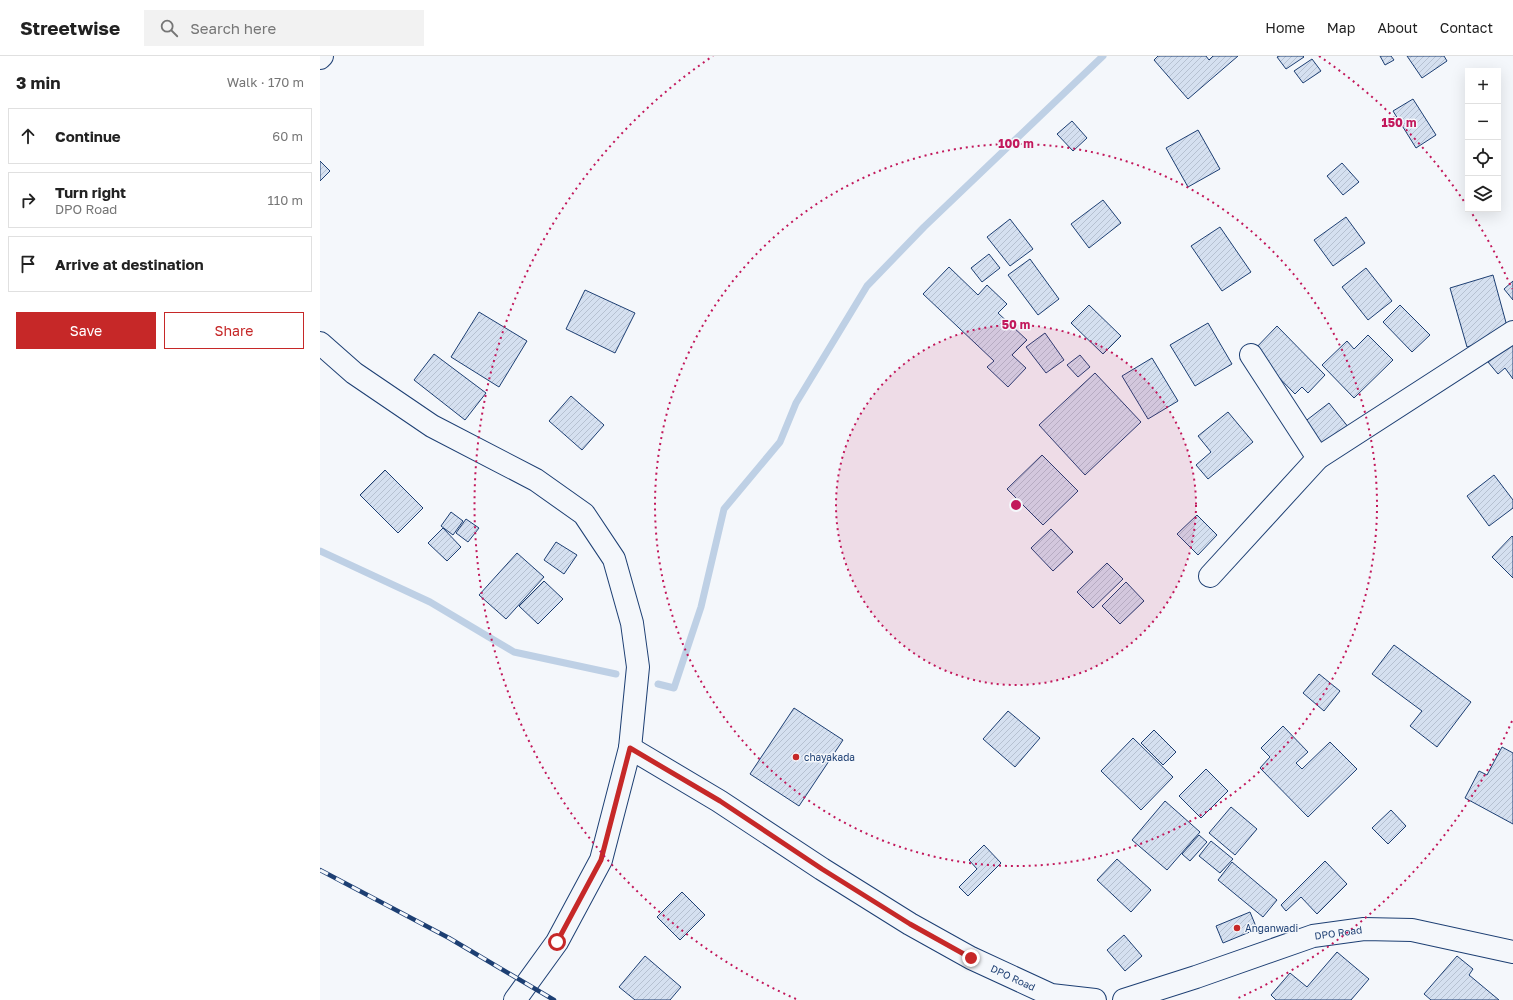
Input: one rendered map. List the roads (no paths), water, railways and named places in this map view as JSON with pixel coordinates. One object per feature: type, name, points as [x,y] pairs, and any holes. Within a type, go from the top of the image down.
[{"type":"street","points":[[1210,576],[1318,458],[1513,332]]},
{"type":"street","points":[[320,344],[354,372],[432,426],[536,480],[584,514],[614,559],[632,623],[638,667],[630,748],[601,860],[557,942],[515,1000]]},
{"type":"street","points":[[1251,355],[1318,458]]},
{"type":"street","name":"DPO Road","points":[[630,748],[720,801],[869,899],[971,958],[1051,995],[1095,1000]]},
{"type":"street","name":"DPO Road","points":[[1124,1000],[1196,977],[1313,936],[1364,929],[1412,930],[1513,952]]},
{"type":"waterway","points":[[658,684],[674,688],[701,607],[724,509],[780,442],[796,403],[867,286],[924,227],[1103,56]]},
{"type":"waterway","points":[[320,551],[430,602],[514,652],[616,674]]},
{"type":"railway","points":[[320,870],[449,938],[554,1000]]},
{"type":"place","name":"chayakada","points":[[796,757]]},
{"type":"place","name":"Anganwadi","points":[[1237,928]]}]
